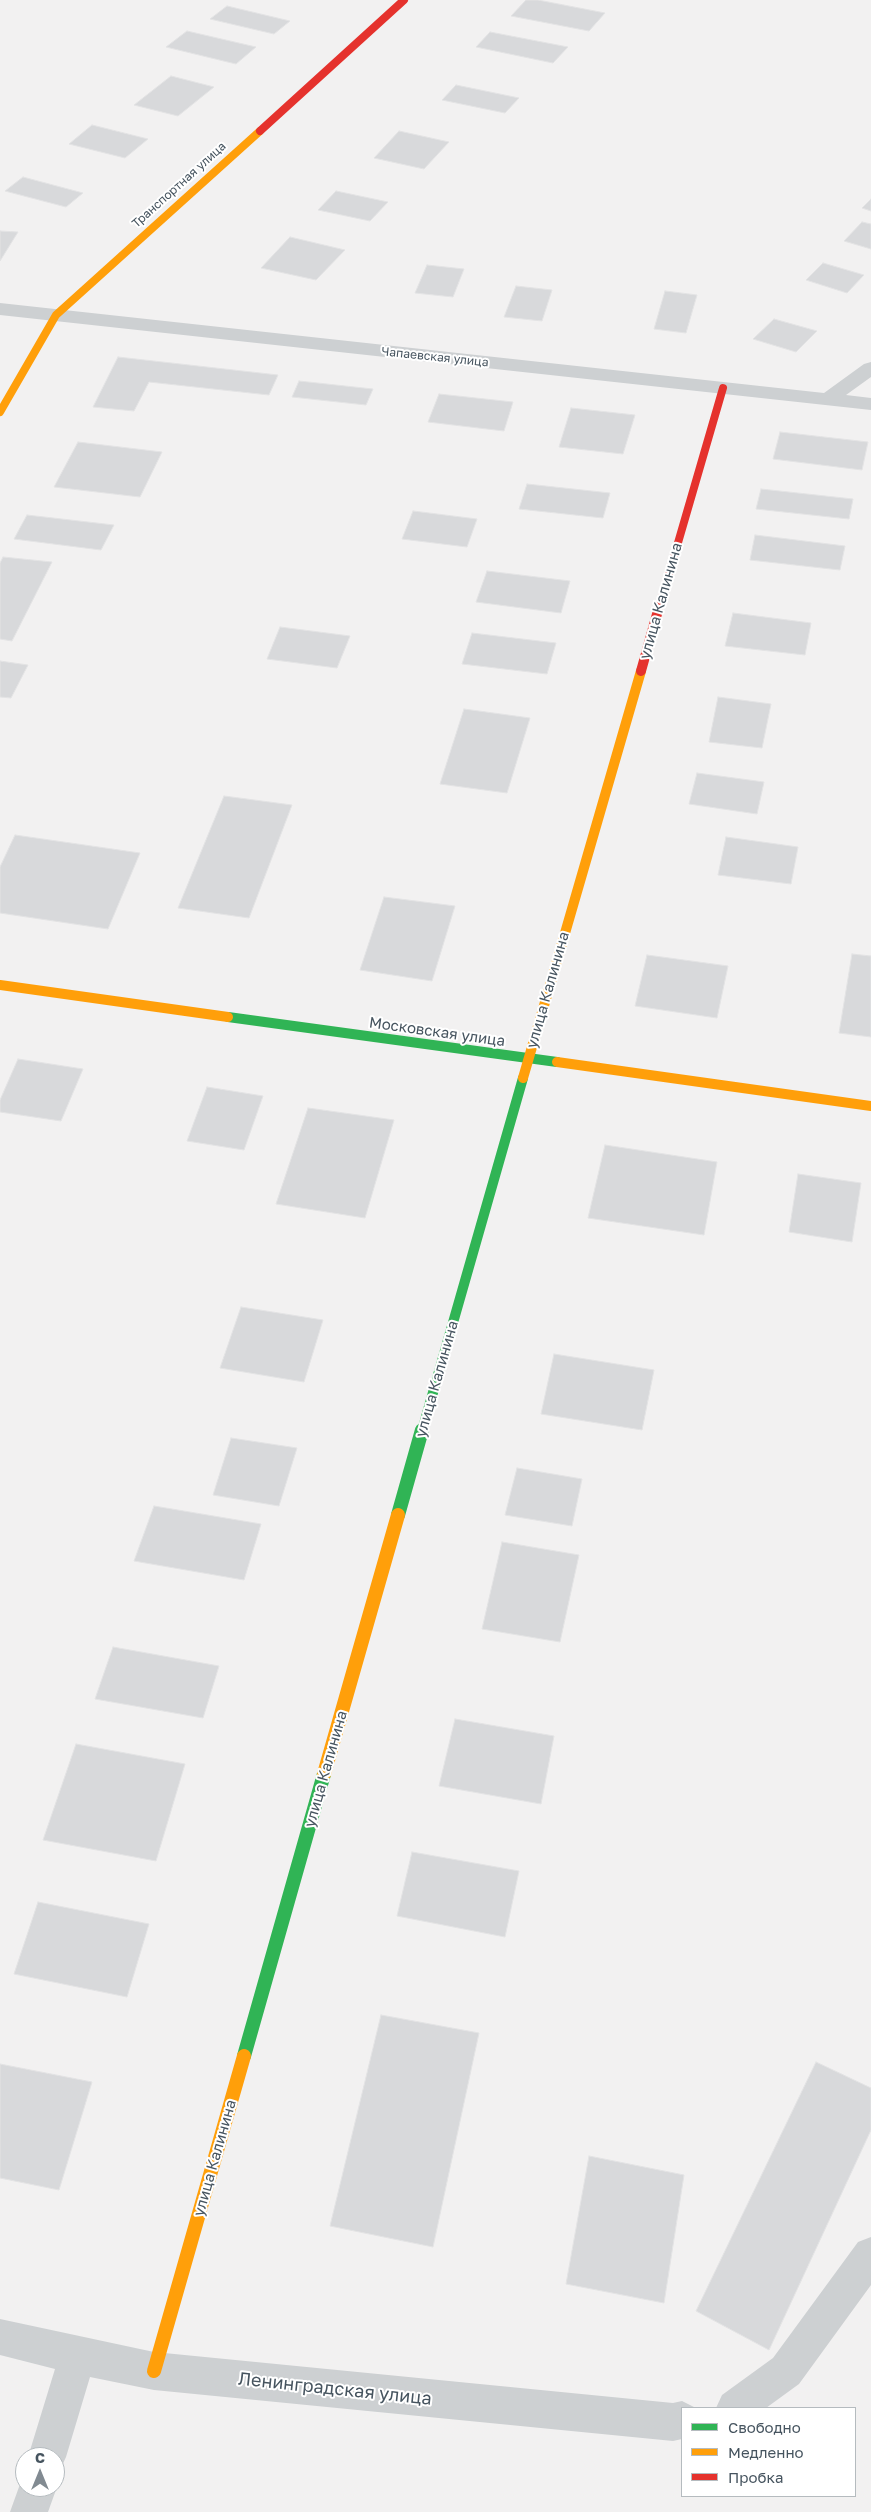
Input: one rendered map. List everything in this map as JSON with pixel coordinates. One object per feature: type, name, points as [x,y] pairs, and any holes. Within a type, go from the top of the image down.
[{"type":"street","name":"Транспортная улица","points":[[0,412],[56,315],[404,0]]},
{"type":"street","name":"Чапаевская улица","points":[[0,309],[871,404]]},
{"type":"street","points":[[828,399],[871,368]]},
{"type":"street","name":"улица Калинина","points":[[154,2371],[528,1060],[723,388]]},
{"type":"street","name":"Московская улица","points":[[0,985],[528,1060],[871,1106]]},
{"type":"street","points":[[736,2407],[786,2371],[871,2256]]},
{"type":"street","name":"Ленинградская улица","points":[[0,2336],[78,2356],[154,2371],[678,2421]]},
{"type":"street","points":[[50,2447],[78,2356]]},
{"type":"street","points":[[29,2512],[34,2497]]},
{"type":"building","points":[[526,0],[538,0],[605,13],[589,31],[511,16]]},
{"type":"building","points":[[227,6],[290,21],[274,34],[210,19]]},
{"type":"building","points":[[187,31],[256,47],[236,64],[166,47]]},
{"type":"building","points":[[490,32],[568,47],[553,63],[476,47]]},
{"type":"building","points":[[171,76],[214,87],[178,116],[134,105]]},
{"type":"building","points":[[456,85],[519,98],[505,113],[442,100]]},
{"type":"building","points":[[92,125],[148,139],[125,158],[69,144]]},
{"type":"building","points":[[399,131],[449,142],[424,169],[374,158]]},
{"type":"building","points":[[23,177],[83,193],[66,207],[5,191]]},
{"type":"building","points":[[336,191],[388,202],[370,221],[318,210]]},
{"type":"building","points":[[871,199],[871,211],[862,208]]},
{"type":"building","points":[[862,222],[871,224],[871,249],[844,241]]},
{"type":"building","points":[[0,231],[18,232],[0,261]]},
{"type":"building","points":[[290,237],[345,250],[316,280],[261,268]]},
{"type":"building","points":[[823,263],[864,275],[847,293],[806,280]]},
{"type":"building","points":[[427,265],[464,269],[453,297],[415,293]]},
{"type":"building","points":[[516,286],[552,290],[542,321],[504,317]]},
{"type":"building","points":[[665,291],[697,295],[686,333],[654,329]]},
{"type":"building","points":[[774,319],[817,331],[796,352],[753,339]]},
{"type":"building","points":[[118,357],[278,375],[269,395],[149,382],[134,411],[93,407]]},
{"type":"building","points":[[299,381],[373,389],[366,405],[292,397]]},
{"type":"building","points":[[439,394],[513,402],[504,431],[428,422]]},
{"type":"building","points":[[571,408],[635,415],[623,454],[559,447]]},
{"type":"building","points":[[780,432],[868,442],[862,470],[773,459]]},
{"type":"building","points":[[78,442],[162,452],[140,497],[54,487]]},
{"type":"building","points":[[527,484],[610,493],[603,518],[519,509]]},
{"type":"building","points":[[761,489],[853,499],[849,519],[756,509]]},
{"type":"building","points":[[413,511],[477,519],[467,547],[402,539]]},
{"type":"building","points":[[27,515],[114,525],[101,550],[14,539]]},
{"type":"building","points":[[755,535],[845,546],[840,570],[750,560]]},
{"type":"building","points":[[3,557],[52,562],[12,641],[0,639],[0,563]]},
{"type":"building","points":[[487,571],[570,581],[561,613],[476,602]]},
{"type":"building","points":[[733,613],[811,623],[805,655],[725,646]]},
{"type":"building","points":[[280,627],[350,636],[337,668],[267,659]]},
{"type":"building","points":[[472,633],[556,643],[547,674],[462,664]]},
{"type":"building","points":[[0,661],[28,665],[11,698],[0,697]]},
{"type":"building","points":[[718,697],[771,704],[762,748],[709,742]]},
{"type":"building","points":[[464,709],[530,718],[507,793],[440,784]]},
{"type":"building","points":[[697,773],[764,782],[757,814],[689,804]]},
{"type":"building","points":[[224,796],[292,805],[249,918],[178,908]]},
{"type":"building","points":[[15,835],[140,853],[108,929],[0,913],[0,867]]},
{"type":"building","points":[[726,837],[798,847],[791,884],[718,875]]},
{"type":"building","points":[[384,897],[455,906],[432,981],[360,970]]},
{"type":"building","points":[[852,954],[871,956],[871,1037],[839,1033]]},
{"type":"building","points":[[647,955],[728,966],[717,1018],[635,1006]]},
{"type":"building","points":[[18,1059],[83,1069],[61,1121],[0,1112],[0,1100]]},
{"type":"building","points":[[207,1087],[263,1096],[244,1150],[187,1141]]},
{"type":"building","points":[[308,1108],[394,1120],[365,1218],[276,1204]]},
{"type":"building","points":[[605,1145],[717,1162],[704,1235],[588,1218]]},
{"type":"building","points":[[798,1174],[861,1183],[852,1242],[789,1232]]},
{"type":"building","points":[[241,1307],[323,1320],[304,1382],[220,1368]]},
{"type":"building","points":[[554,1354],[654,1370],[642,1430],[541,1414]]},
{"type":"building","points":[[231,1438],[297,1448],[279,1506],[213,1495]]},
{"type":"building","points":[[517,1468],[582,1479],[572,1526],[505,1515]]},
{"type":"building","points":[[154,1506],[261,1524],[244,1580],[134,1561]]},
{"type":"building","points":[[502,1542],[579,1555],[560,1642],[482,1629]]},
{"type":"building","points":[[113,1647],[219,1666],[203,1718],[95,1699]]},
{"type":"building","points":[[455,1719],[554,1736],[541,1804],[439,1786]]},
{"type":"building","points":[[76,1744],[185,1764],[156,1861],[43,1840]]},
{"type":"building","points":[[412,1852],[519,1871],[505,1937],[397,1916]]},
{"type":"building","points":[[38,1902],[149,1924],[127,1997],[14,1974]]},
{"type":"building","points":[[381,2015],[479,2033],[433,2247],[330,2226]]},
{"type":"building","points":[[816,2062],[871,2088],[871,2130],[769,2350],[696,2311]]},
{"type":"building","points":[[0,2064],[92,2082],[59,2190],[0,2178]]},
{"type":"building","points":[[589,2156],[684,2175],[664,2303],[566,2284]]},
{"type":"traffic: fast","points":[[228,1017],[557,1062]]},
{"type":"traffic: fast","points":[[398,1515],[523,1078]]},
{"type":"traffic: fast","points":[[244,2056],[324,1774]]},
{"type":"traffic: slow","points":[[0,412],[56,315],[260,131]]},
{"type":"traffic: slow","points":[[523,1078],[641,671]]},
{"type":"traffic: slow","points":[[0,985],[228,1017]]},
{"type":"traffic: slow","points":[[557,1062],[871,1106]]},
{"type":"traffic: slow","points":[[324,1774],[398,1515]]},
{"type":"traffic: slow","points":[[154,2371],[244,2056]]},
{"type":"traffic: jam","points":[[260,131],[404,0]]},
{"type":"traffic: jam","points":[[641,671],[723,388]]}]
